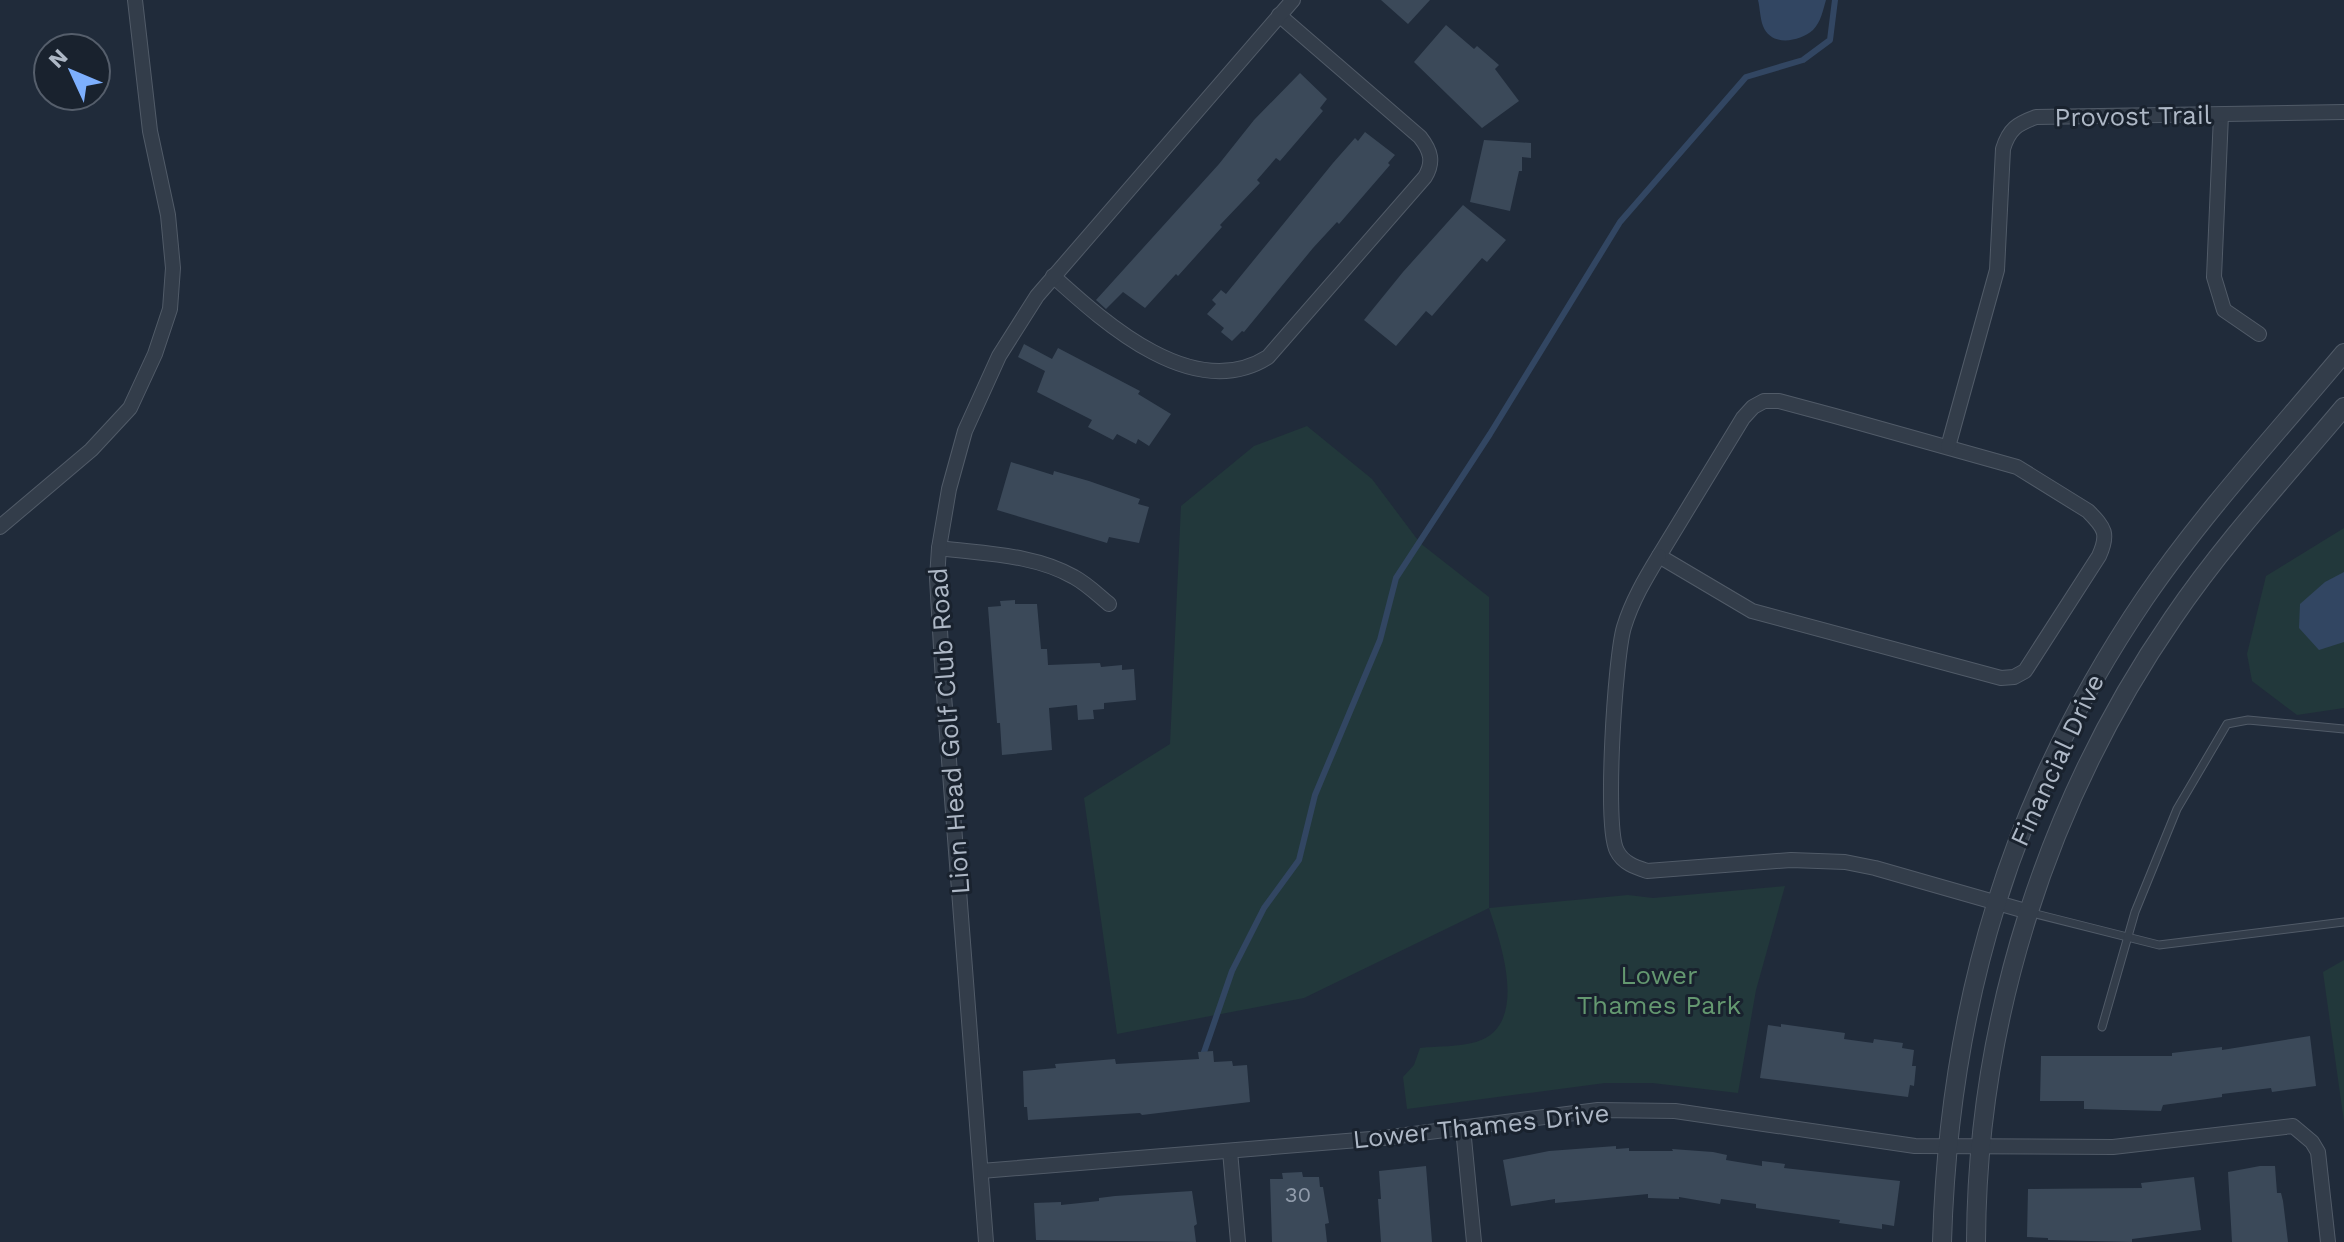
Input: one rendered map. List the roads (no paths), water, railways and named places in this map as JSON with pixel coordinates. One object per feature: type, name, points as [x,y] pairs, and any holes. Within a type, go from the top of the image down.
[{"type":"street","points":[[0,527],[91,450],[130,408],[155,354],[170,309],[173,268],[168,215],[150,131],[135,0]]},
{"type":"street","name":"Lion Head Golf Club Road","points":[[986,1242],[937,578],[939,548],[956,459],[975,407],[1012,333],[1053,276],[1293,0]]},
{"type":"street","points":[[1053,276],[1115,330],[1166,357],[1200,370],[1222,371],[1255,365],[1268,357],[1414,189],[1431,166],[1428,146],[1279,15]]},
{"type":"street","name":"Provost Trail","points":[[1948,447],[1997,270],[2003,149],[2008,134],[2018,123],[2036,117],[2344,112]]},
{"type":"street","points":[[2221,115],[2214,277],[2224,310],[2259,334]]},
{"type":"street","name":"Financial Drive","points":[[1942,1242],[1946,1146],[1965,1017],[1995,903],[2030,810],[2057,750],[2120,637],[2184,546],[2344,353]]},
{"type":"street","points":[[1659,556],[1752,611],[2001,678],[2014,677],[2025,671],[2034,658],[2105,543],[2105,530],[2088,511],[2017,467],[1779,401],[1764,401],[1743,418],[1659,556],[1634,600],[1617,658],[1611,822],[1616,850],[1627,863],[1647,871],[1791,860],[1845,862],[2029,912]]},
{"type":"street","name":"Financial Drive","points":[[1976,1242],[1979,1146],[1988,1077],[2010,970],[2047,858],[2077,788],[2105,731],[2174,617],[2226,548],[2344,407]]},
{"type":"street","points":[[939,548],[1027,559],[1054,567],[1077,578],[1109,604]]},
{"type":"street","name":"Lower Thames Drive","points":[[981,1171],[1463,1128],[1598,1110],[1675,1111],[1915,1146],[2113,1147],[2293,1126],[2312,1142],[2318,1152],[2328,1242]]},
{"type":"street","points":[[1463,1128],[1474,1242]]},
{"type":"street","points":[[1230,1151],[1238,1242]]},
{"type":"lane","points":[[2102,1027],[2127,938],[2177,809],[2227,724],[2248,720],[2344,729]]},
{"type":"lane","points":[[2029,912],[2159,945],[2344,922]]},
{"type":"water","points":[[1758,0],[1826,0],[1820,20],[1813,30],[1793,40],[1779,40],[1767,33]]},
{"type":"water","points":[[2344,572],[2344,642],[2319,650],[2299,628],[2300,604],[2325,582]]},
{"type":"waterway","points":[[1202,1058],[1232,971],[1264,908],[1299,860],[1315,795],[1380,640],[1396,578],[1490,434],[1620,222],[1746,77],[1803,60],[1830,40],[1835,0]]},
{"type":"park label","name":"Lower Thames Park","points":[[1659,990]]}]
